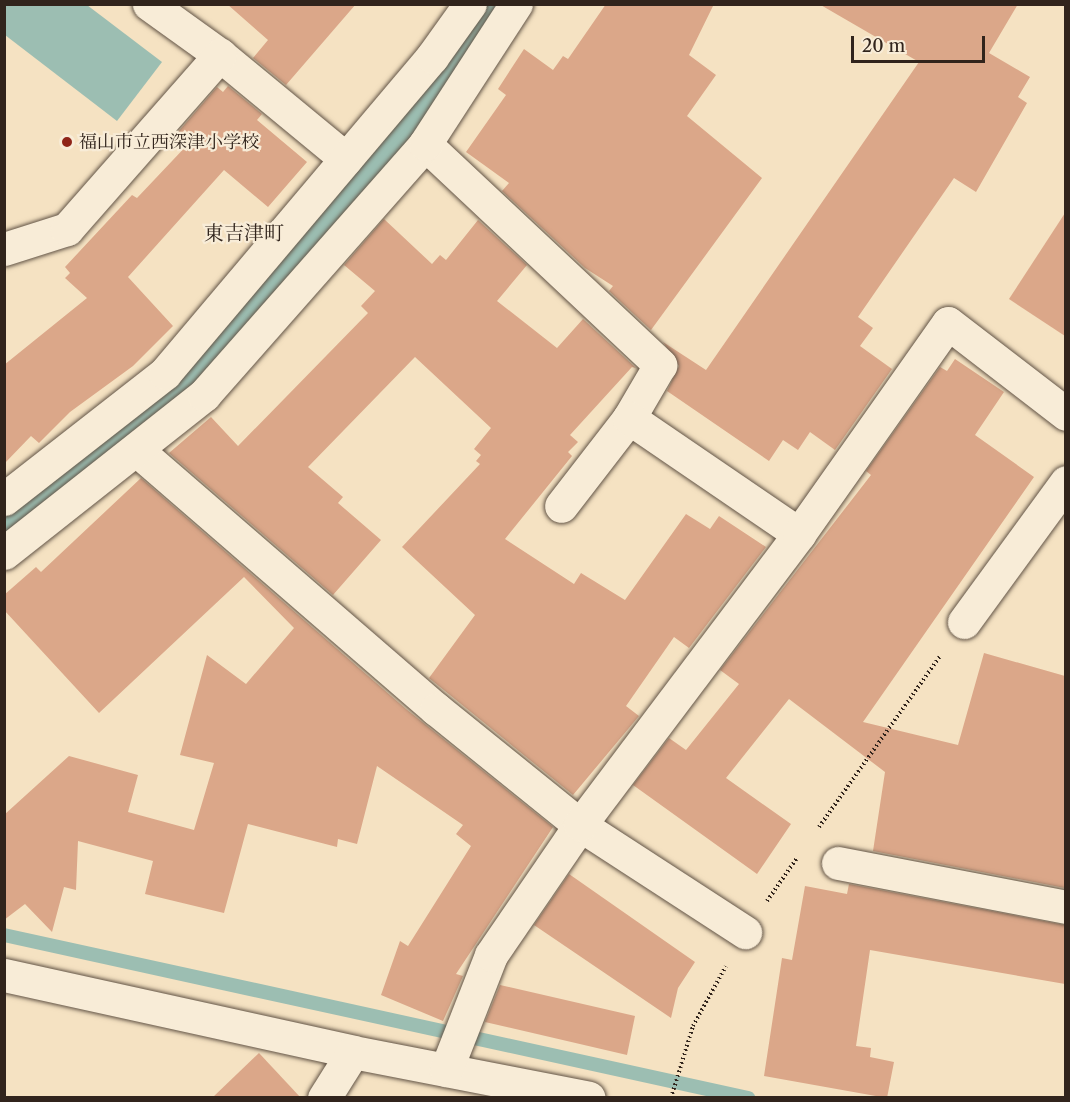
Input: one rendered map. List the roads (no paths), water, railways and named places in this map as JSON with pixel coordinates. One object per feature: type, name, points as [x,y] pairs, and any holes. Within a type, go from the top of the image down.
[{"type":"street","points":[[148,4],[220,55],[346,159]]},
{"type":"street","points":[[4,499],[165,374],[432,57],[470,4]]},
{"type":"street","points":[[4,553],[138,451],[204,395],[425,144],[516,4]]},
{"type":"street","points":[[4,249],[67,229],[220,55]]},
{"type":"street","points":[[425,144],[660,365],[629,418],[561,506]]},
{"type":"street","points":[[449,1063],[491,955],[580,825],[799,534],[948,323],[1065,414]]},
{"type":"street","points":[[629,418],[799,534]]},
{"type":"street","points":[[138,451],[436,709],[580,825],[745,932]]},
{"type":"street","points":[[964,622],[1065,482]]},
{"type":"street","points":[[838,863],[1065,907]]},
{"type":"street","points":[[4,975],[352,1052],[449,1063],[588,1098]]},
{"type":"street","points":[[324,1098],[352,1052]]},
{"type":"water","points":[[4,5],[87,5],[162,62],[117,121],[5,35]]},
{"type":"waterway","points":[[4,525],[170,398],[401,132],[491,4]]},
{"type":"waterway","points":[[4,935],[748,1098]]},
{"type":"place","name":"福山市立西深津小学校","points":[[67,142]]},
{"type":"district","name":"東吉津町","points":[[244,233]]}]
